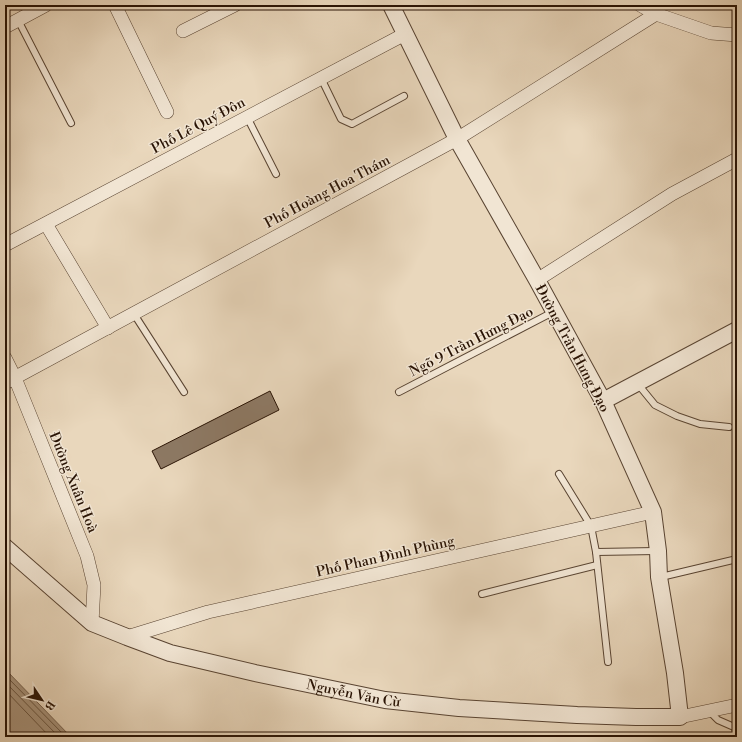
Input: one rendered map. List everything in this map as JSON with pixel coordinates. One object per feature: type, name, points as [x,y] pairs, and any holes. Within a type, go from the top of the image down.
[{"type":"street","points":[[5,27],[46,5]]},
{"type":"street","points":[[115,5],[167,112]]},
{"type":"street","points":[[183,32],[235,5]]},
{"type":"street","points":[[640,5],[656,14],[711,33],[737,35]]},
{"type":"street","name":"Đường Trần Hưng Đạo","points":[[395,6],[405,34],[457,139],[537,280],[602,401],[652,512],[658,551],[659,577],[675,673],[680,717]]},
{"type":"street","name":"Phố Hoàng Hoa Thám","points":[[10,381],[457,139],[656,14]]},
{"type":"street","name":"Phố Lê Quý Đôn","points":[[5,245],[405,34]]},
{"type":"street","points":[[537,280],[672,194],[737,159]]},
{"type":"street","points":[[46,224],[108,328]]},
{"type":"street","points":[[602,401],[735,336]]},
{"type":"street","name":"Đường Xuân Hoà","points":[[5,358],[10,381],[87,556],[94,585],[92,623]]},
{"type":"street","name":"Phố Phan Đình Phùng","points":[[127,637],[208,612],[652,512]]},
{"type":"street","name":"Nguyễn Văn Cừ","points":[[5,547],[92,623],[170,652],[255,673],[385,700],[459,708],[577,715],[680,717],[737,705]]},
{"type":"lane","points":[[18,20],[71,123]]},
{"type":"lane","points":[[321,78],[341,119],[352,124],[404,96]]},
{"type":"lane","points":[[247,117],[276,174]]},
{"type":"lane","name":"Ngõ 9 Trần Hưng Đạo","points":[[399,392],[554,312]]},
{"type":"lane","points":[[134,314],[184,392]]},
{"type":"lane","points":[[637,383],[655,405],[677,416],[700,424],[729,427]]},
{"type":"lane","points":[[559,474],[591,526],[596,552],[608,662]]},
{"type":"lane","points":[[596,552],[658,551]]},
{"type":"lane","points":[[659,577],[737,559]]},
{"type":"lane","points":[[482,594],[597,564]]},
{"type":"lane","points":[[709,711],[718,720],[734,726],[737,732]]},
{"type":"water","points":[[5,669],[71,737],[5,737]]},
{"type":"building","points":[[270,391],[279,410],[161,469],[152,451]]}]
